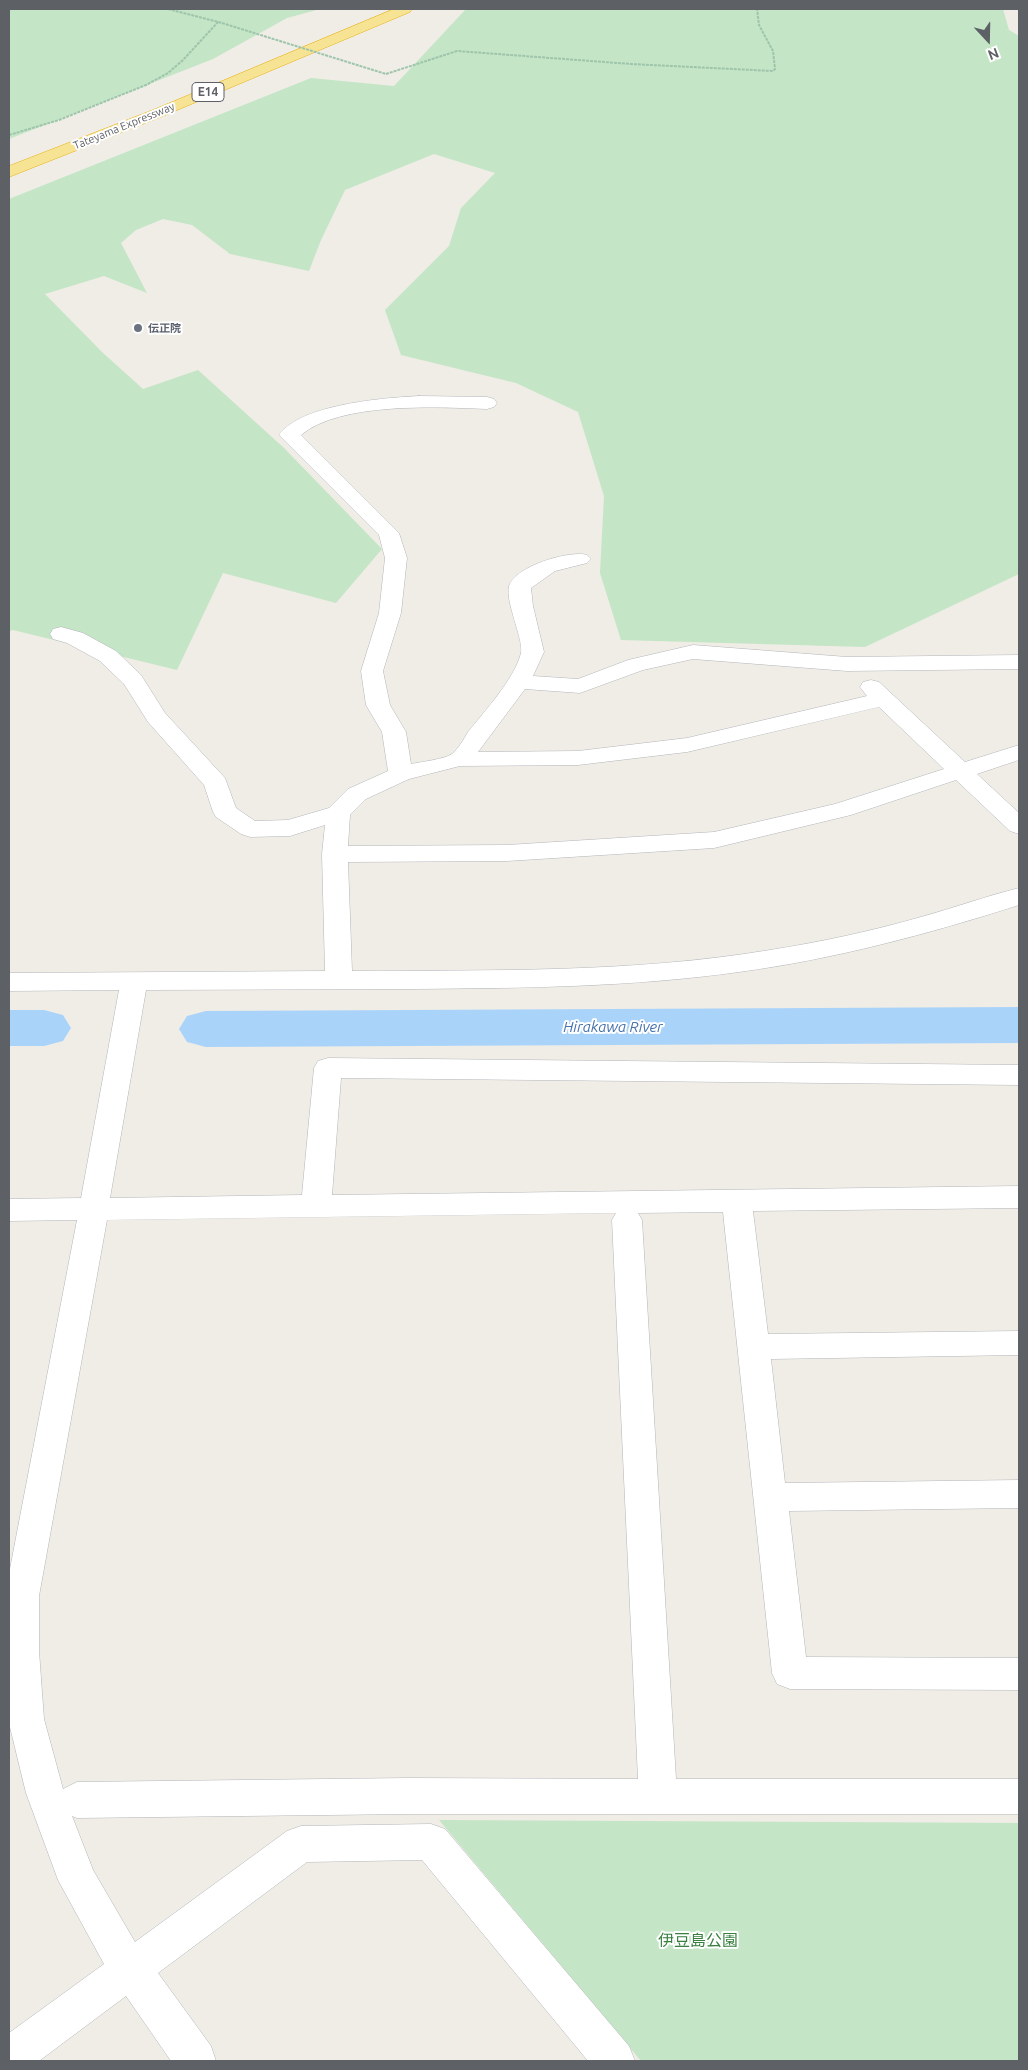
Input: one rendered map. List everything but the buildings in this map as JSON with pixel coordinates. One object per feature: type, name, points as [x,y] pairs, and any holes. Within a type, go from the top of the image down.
[{"type":"highway","name":"Tateyama Expressway","points":[[9,157],[138,107],[372,9]]},
{"type":"highway","name":"Tateyama Expressway","points":[[9,172],[158,113],[405,9]]},
{"type":"street","points":[[401,774],[394,732],[378,705],[372,671],[391,604],[396,558],[389,533],[289,436],[306,422],[344,412],[435,400],[487,403]]},
{"type":"street","points":[[460,759],[518,682],[533,652],[522,606],[520,586],[536,570],[561,562],[580,559]]},
{"type":"street","points":[[61,634],[76,638],[108,656],[133,680],[156,717],[216,783],[225,812],[250,830],[290,828],[338,813],[357,794],[401,774],[460,759],[578,758],[687,745],[884,699]]},
{"type":"street","points":[[518,682],[580,686],[636,665],[693,652],[847,664],[1019,662]]},
{"type":"street","points":[[847,664],[1019,826]]},
{"type":"street","points":[[334,854],[516,853],[587,850],[714,840],[842,810],[1019,752]]},
{"type":"street","points":[[338,813],[334,854],[339,980]]},
{"type":"street","points":[[9,982],[586,978],[719,965],[801,953],[887,934],[1019,896]]},
{"type":"street","points":[[134,982],[22,1596],[21,1651],[16,1670],[44,1793],[77,1880],[118,1951],[196,2061]]},
{"type":"street","points":[[316,1206],[328,1068],[1019,1075]]},
{"type":"street","points":[[9,1210],[1019,1197]]},
{"type":"street","points":[[737,1200],[790,1673],[1019,1674]]},
{"type":"street","points":[[627,1220],[658,1797]]},
{"type":"street","points":[[753,1347],[1019,1343]]},
{"type":"street","points":[[770,1497],[1019,1494]]},
{"type":"street","points":[[77,1800],[409,1796],[1019,1797]]},
{"type":"street","points":[[9,2058],[301,1844],[431,1842],[614,2061]]},
{"type":"path","points":[[168,9],[222,23],[386,74],[457,51],[631,64],[773,71],[773,51],[759,28],[756,18],[757,9]]},
{"type":"path","points":[[9,135],[59,120],[146,85],[168,74],[218,22]]},
{"type":"green space","points":[[9,9],[320,9],[287,18],[213,59],[9,139]]},
{"type":"green space","points":[[466,9],[1003,9],[1009,30],[1019,36],[1019,574],[865,647],[621,640],[600,573],[604,496],[578,412],[516,383],[401,355],[385,310],[449,246],[461,208],[495,173],[434,154],[345,190],[321,240],[309,271],[230,254],[192,225],[163,219],[136,230],[121,243],[147,293],[104,276],[45,294],[102,352],[143,389],[198,370],[284,448],[382,549],[336,603],[223,573],[177,670],[13,630],[9,631],[9,199],[311,78],[394,86]]},
{"type":"green space","name":"伊豆島公園","points":[[439,1820],[1019,1823],[1019,2061],[641,2061]]},
{"type":"waterway","name":"Hirakawa River","points":[[206,1029],[1019,1025]]},
{"type":"waterway","name":"Hirakawa River","points":[[9,1028],[44,1028]]},
{"type":"place","name":"伝正院","points":[[138,328]]}]
